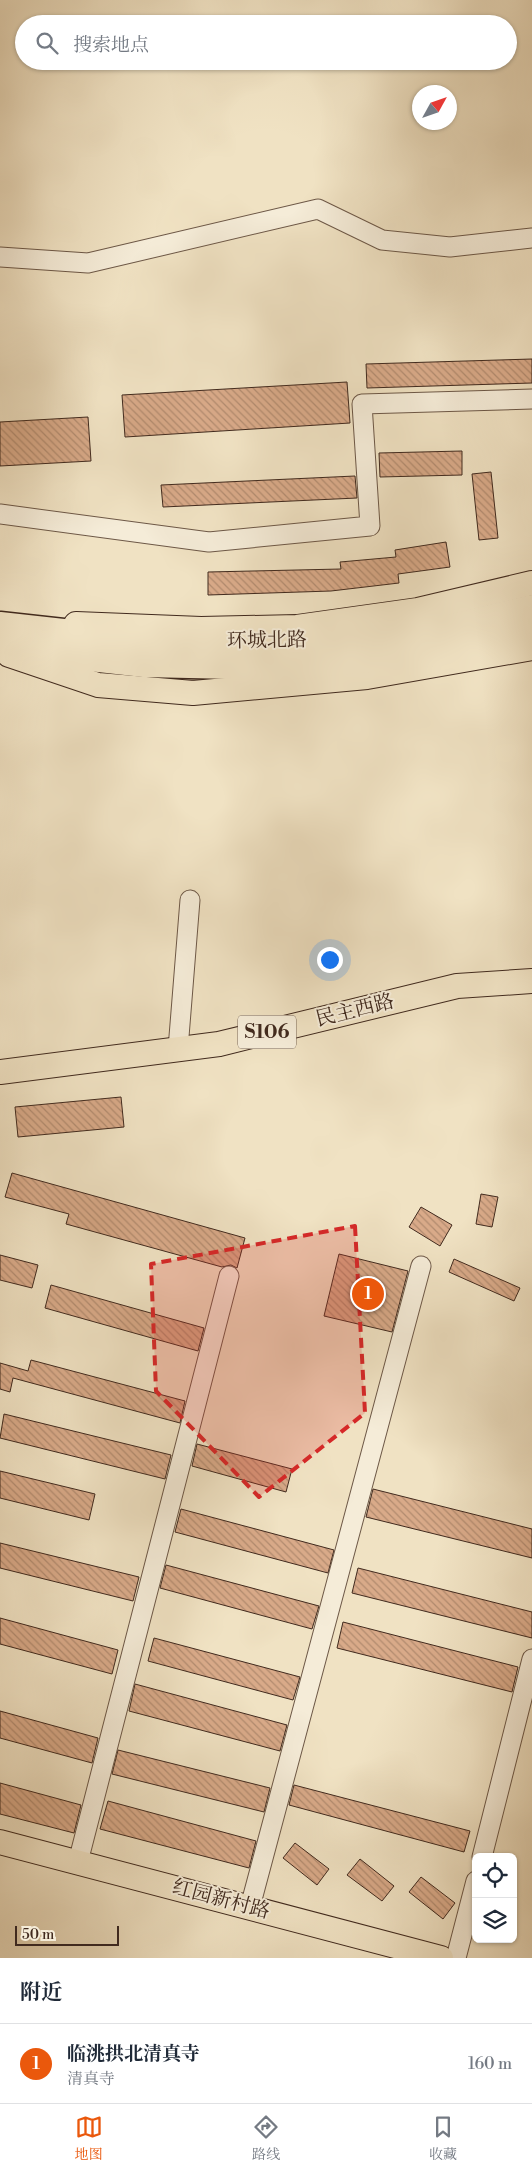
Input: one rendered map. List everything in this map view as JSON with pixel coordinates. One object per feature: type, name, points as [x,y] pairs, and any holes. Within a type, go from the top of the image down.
[{"type":"highway","name":"环城北路","points":[[0,624],[144,641],[276,644],[443,641],[532,608]]},
{"type":"highway","name":"环城北路","points":[[0,648],[144,664],[283,667],[443,641],[532,631]]},
{"type":"main road","points":[[0,624],[109,624],[201,629],[297,627],[418,610],[532,583]]},
{"type":"main road","points":[[0,652],[98,685],[193,693],[367,677],[532,648]]},
{"type":"main road","name":"民主西路","points":[[0,1072],[219,1044],[457,986],[532,981]]},
{"type":"main road","name":"红园新村路","points":[[0,1842],[441,1958]]},
{"type":"street","points":[[0,257],[88,263],[318,209],[382,240],[450,247],[532,238]]},
{"type":"street","points":[[0,514],[209,542],[370,526],[362,404],[532,399]]},
{"type":"street","points":[[178,1049],[190,900]]},
{"type":"street","points":[[250,1908],[421,1266]]},
{"type":"street","points":[[78,1862],[229,1276]]},
{"type":"street","points":[[483,1853],[525,1716],[532,1659]]},
{"type":"street","points":[[456,1958],[472,1896]]},
{"type":"highlighted area","points":[[355,1226],[365,1413],[259,1497],[156,1391],[151,1264]]},
{"type":"building","points":[[532,359],[532,383],[367,388],[366,364]]},
{"type":"building","points":[[347,382],[350,423],[125,437],[122,395]]},
{"type":"building","points":[[88,417],[91,461],[0,466],[0,422]]},
{"type":"building","points":[[462,451],[462,475],[380,477],[379,453]]},
{"type":"building","points":[[491,472],[498,538],[479,540],[472,474]]},
{"type":"building","points":[[355,476],[357,498],[163,507],[161,485]]},
{"type":"building","points":[[446,542],[450,567],[398,574],[399,583],[331,591],[208,595],[208,572],[341,569],[340,562],[396,557],[395,550]]},
{"type":"building","points":[[121,1097],[124,1127],[18,1137],[15,1107]]},
{"type":"building","points":[[12,1173],[245,1238],[237,1268],[231,1265],[222,1267],[66,1224],[69,1214],[5,1197]]},
{"type":"building","points":[[481,1194],[498,1197],[492,1227],[476,1224]]},
{"type":"building","points":[[421,1207],[452,1225],[440,1246],[409,1227]]},
{"type":"building","points":[[339,1254],[408,1271],[392,1332],[324,1316]]},
{"type":"building","points":[[0,1255],[38,1265],[32,1288],[0,1280]]},
{"type":"building","points":[[454,1259],[520,1288],[514,1301],[449,1272]]},
{"type":"building","points":[[51,1285],[204,1328],[198,1351],[45,1308]]},
{"type":"building","points":[[31,1360],[185,1401],[180,1423],[13,1378],[10,1392],[0,1389],[0,1363],[28,1371]]},
{"type":"building","points":[[4,1414],[171,1455],[165,1479],[0,1438]]},
{"type":"building","points":[[197,1444],[292,1469],[286,1492],[192,1466]]},
{"type":"building","points":[[0,1471],[95,1494],[89,1520],[0,1498]]},
{"type":"building","points":[[373,1489],[532,1529],[532,1558],[366,1517]]},
{"type":"building","points":[[181,1509],[334,1550],[328,1573],[175,1532]]},
{"type":"building","points":[[0,1543],[139,1577],[133,1601],[0,1568]]},
{"type":"building","points":[[166,1565],[319,1606],[312,1629],[160,1588]]},
{"type":"building","points":[[358,1568],[532,1612],[532,1638],[352,1593]]},
{"type":"building","points":[[0,1618],[118,1650],[112,1674],[0,1644]]},
{"type":"building","points":[[343,1622],[518,1667],[512,1692],[337,1648]]},
{"type":"building","points":[[154,1638],[300,1677],[293,1700],[148,1661]]},
{"type":"building","points":[[135,1684],[287,1725],[280,1751],[129,1711]]},
{"type":"building","points":[[0,1711],[98,1738],[92,1763],[0,1738]]},
{"type":"building","points":[[118,1750],[270,1788],[264,1812],[112,1774]]},
{"type":"building","points":[[0,1783],[81,1805],[74,1833],[0,1814]]},
{"type":"building","points":[[294,1785],[470,1831],[464,1852],[289,1805]]},
{"type":"building","points":[[108,1801],[256,1841],[249,1868],[100,1829]]},
{"type":"building","points":[[295,1843],[329,1869],[317,1885],[283,1858]]},
{"type":"building","points":[[360,1859],[394,1886],[382,1901],[347,1875]]},
{"type":"building","points":[[421,1877],[455,1903],[443,1919],[409,1892]]},
{"type":"place","name":"临洮拱北清真寺","points":[[368,1294]]}]
